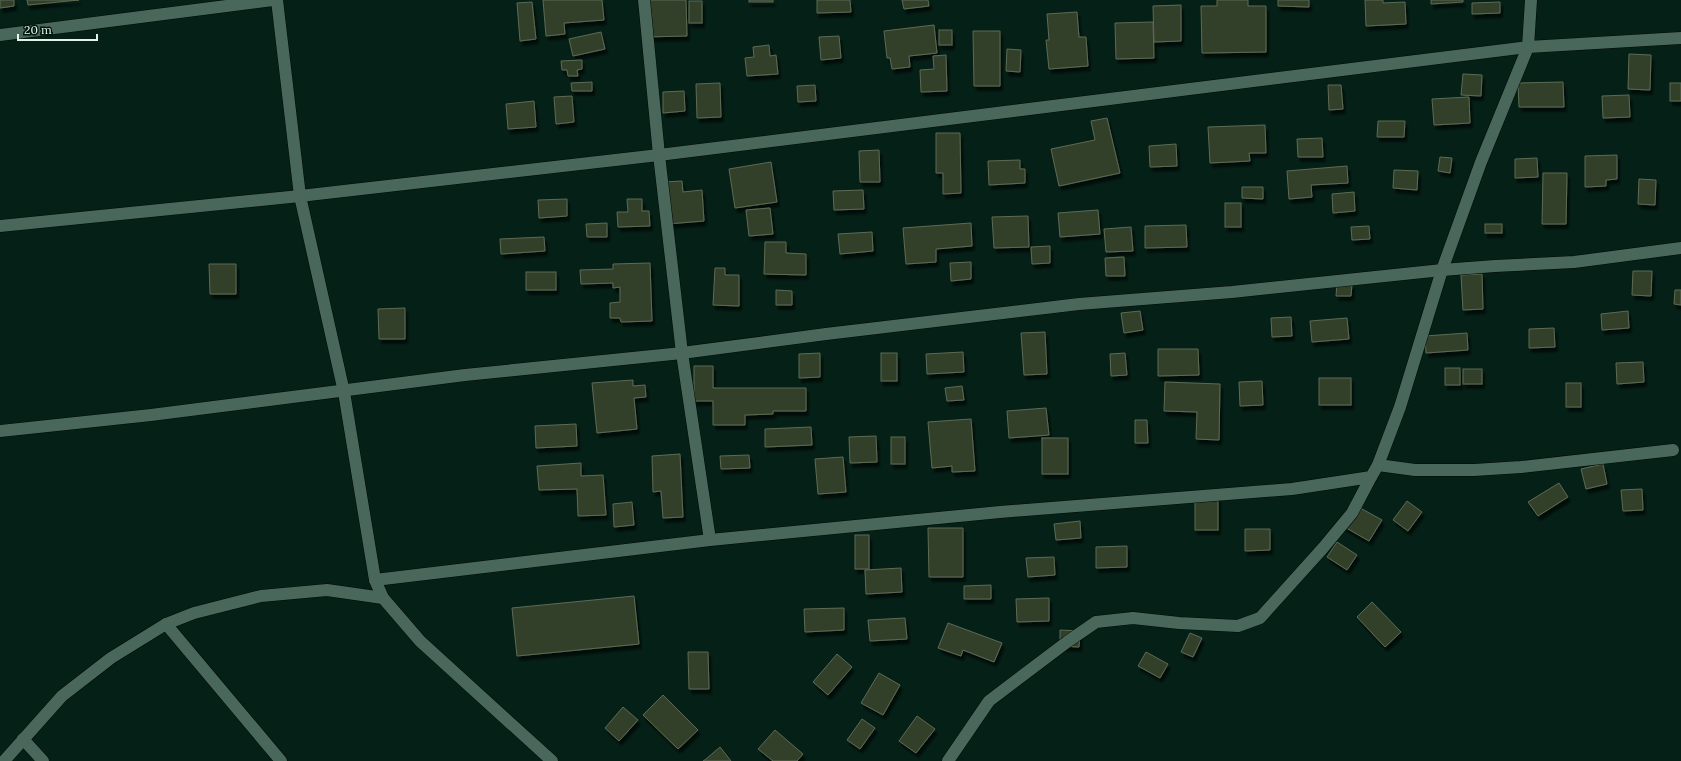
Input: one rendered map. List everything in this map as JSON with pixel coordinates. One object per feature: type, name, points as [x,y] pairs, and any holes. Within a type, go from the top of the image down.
[{"type":"street","points":[[0,35],[273,0]]},
{"type":"street","points":[[277,0],[300,196],[344,392],[375,580],[383,598],[420,641],[552,761]]},
{"type":"street","points":[[644,0],[682,353],[710,540]]},
{"type":"street","points":[[948,761],[989,701],[1096,622],[1133,618],[1179,623],[1238,626],[1260,618],[1352,513],[1378,465],[1400,407],[1442,270],[1481,162],[1528,47],[1531,0]]},
{"type":"street","points":[[0,226],[300,196],[660,155],[1528,47],[1681,38]]},
{"type":"street","points":[[0,431],[344,392],[465,375],[682,353],[826,334],[1079,304],[1232,292],[1442,270],[1574,262],[1681,248]]},
{"type":"street","points":[[1378,465],[1414,470],[1474,470],[1521,467],[1673,450]]},
{"type":"street","points":[[375,580],[710,540],[1000,512],[1292,489],[1371,477]]},
{"type":"street","points":[[4,761],[62,696],[111,658],[166,624],[194,613],[261,596],[327,590],[383,598]]},
{"type":"street","points":[[166,624],[281,761]]},
{"type":"street","points":[[23,739],[42,761]]},
{"type":"building","points":[[0,0],[14,0],[14,6],[0,8]]},
{"type":"building","points":[[27,0],[79,0],[28,5]]},
{"type":"building","points":[[543,0],[602,0],[604,20],[564,23],[565,34],[546,36]]},
{"type":"building","points":[[641,0],[686,0],[687,36],[642,37]]},
{"type":"building","points":[[749,0],[773,0],[773,2],[749,2]]},
{"type":"building","points":[[817,0],[850,0],[851,12],[817,13]]},
{"type":"building","points":[[902,0],[928,0],[929,6],[904,9]]},
{"type":"building","points":[[1217,0],[1248,0],[1248,6],[1266,6],[1266,52],[1202,53],[1201,6],[1217,6]]},
{"type":"building","points":[[1278,0],[1309,0],[1309,7],[1278,6]]},
{"type":"building","points":[[1365,0],[1383,0],[1383,3],[1405,2],[1406,24],[1366,26]]},
{"type":"building","points":[[1431,0],[1463,0],[1463,2],[1431,4]]},
{"type":"building","points":[[689,1],[702,1],[702,23],[689,23]]},
{"type":"building","points":[[532,2],[536,39],[520,41],[517,3]]},
{"type":"building","points":[[1500,2],[1500,13],[1472,14],[1472,3]]},
{"type":"building","points":[[1181,5],[1181,41],[1154,42],[1153,6]]},
{"type":"building","points":[[1077,12],[1079,37],[1086,37],[1088,66],[1049,69],[1046,40],[1049,40],[1047,14]]},
{"type":"building","points":[[1153,22],[1154,58],[1116,59],[1115,23]]},
{"type":"building","points":[[934,25],[937,53],[909,56],[910,67],[892,69],[890,58],[887,58],[884,31]]},
{"type":"building","points":[[939,30],[952,30],[952,45],[939,45]]},
{"type":"building","points":[[973,31],[1000,31],[1000,86],[974,86]]},
{"type":"building","points":[[601,32],[605,49],[573,56],[569,39]]},
{"type":"building","points":[[839,36],[841,58],[821,60],[819,37]]},
{"type":"building","points":[[769,45],[770,56],[776,55],[778,74],[747,76],[745,58],[754,57],[753,47]]},
{"type":"building","points":[[1007,49],[1021,50],[1020,72],[1006,71]]},
{"type":"building","points":[[1629,54],[1651,55],[1650,90],[1628,89]]},
{"type":"building","points":[[946,55],[947,91],[921,92],[920,70],[934,69],[933,56]]},
{"type":"building","points":[[582,60],[582,69],[577,70],[578,76],[568,76],[567,70],[562,70],[561,61]]},
{"type":"building","points":[[1463,74],[1482,75],[1481,96],[1461,95]]},
{"type":"building","points":[[592,82],[592,91],[572,91],[571,83]]},
{"type":"building","points":[[1563,82],[1564,107],[1519,107],[1518,83]]},
{"type":"building","points":[[720,83],[721,117],[697,118],[696,84]]},
{"type":"building","points":[[1670,83],[1681,83],[1681,101],[1670,101]]},
{"type":"building","points":[[815,85],[816,101],[798,102],[797,86]]},
{"type":"building","points":[[1328,85],[1341,85],[1343,109],[1329,110]]},
{"type":"building","points":[[684,91],[685,111],[663,113],[663,92]]},
{"type":"building","points":[[1629,95],[1630,117],[1603,118],[1602,96]]},
{"type":"building","points":[[572,96],[574,122],[556,124],[554,97]]},
{"type":"building","points":[[1469,97],[1470,123],[1434,125],[1432,99]]},
{"type":"building","points":[[534,101],[536,127],[508,129],[506,104]]},
{"type":"building","points":[[1107,118],[1120,173],[1059,186],[1051,149],[1095,140],[1091,121]]},
{"type":"building","points":[[1378,121],[1405,121],[1404,137],[1377,137]]},
{"type":"building","points":[[1265,125],[1266,153],[1249,153],[1250,161],[1210,163],[1208,127]]},
{"type":"building","points":[[936,133],[960,133],[961,193],[943,194],[943,173],[936,173]]},
{"type":"building","points":[[1322,138],[1323,157],[1298,157],[1297,139]]},
{"type":"building","points":[[1176,144],[1177,166],[1150,167],[1149,146]]},
{"type":"building","points":[[879,150],[880,182],[860,182],[859,151]]},
{"type":"building","points":[[1617,155],[1617,179],[1606,180],[1606,186],[1585,187],[1585,156]]},
{"type":"building","points":[[1440,157],[1452,158],[1450,173],[1438,171]]},
{"type":"building","points":[[1537,158],[1538,177],[1515,178],[1515,159]]},
{"type":"building","points":[[1020,160],[1020,169],[1025,169],[1025,183],[989,185],[988,161]]},
{"type":"building","points":[[771,162],[777,202],[735,208],[729,169]]},
{"type":"building","points":[[1347,166],[1348,183],[1311,185],[1312,197],[1289,199],[1287,171]]},
{"type":"building","points":[[1394,170],[1418,171],[1417,190],[1393,188]]},
{"type":"building","points":[[1543,173],[1567,173],[1566,224],[1542,224]]},
{"type":"building","points":[[1639,179],[1656,180],[1655,205],[1638,204]]},
{"type":"building","points":[[682,181],[683,192],[702,190],[704,221],[667,224],[664,182]]},
{"type":"building","points":[[1242,187],[1263,187],[1263,199],[1242,198]]},
{"type":"building","points":[[863,190],[864,209],[834,210],[833,191]]},
{"type":"building","points":[[1354,192],[1355,211],[1333,213],[1332,194]]},
{"type":"building","points":[[567,199],[567,216],[539,218],[538,200]]},
{"type":"building","points":[[627,199],[642,199],[642,211],[649,211],[650,226],[618,227],[617,212],[628,212]]},
{"type":"building","points":[[1225,203],[1241,203],[1241,227],[1225,227]]},
{"type":"building","points":[[770,208],[773,234],[749,236],[746,210]]},
{"type":"building","points":[[1098,210],[1100,234],[1060,237],[1058,213]]},
{"type":"building","points":[[1028,216],[1029,247],[994,248],[992,217]]},
{"type":"building","points":[[607,223],[607,237],[587,237],[586,224]]},
{"type":"building","points":[[971,223],[972,246],[936,249],[936,262],[906,264],[903,228]]},
{"type":"building","points":[[1485,224],[1502,224],[1502,233],[1485,233]]},
{"type":"building","points":[[1186,225],[1187,247],[1145,248],[1145,226]]},
{"type":"building","points":[[1369,226],[1370,239],[1352,240],[1351,227]]},
{"type":"building","points":[[1131,227],[1133,251],[1106,252],[1104,229]]},
{"type":"building","points":[[872,232],[873,251],[840,254],[838,234]]},
{"type":"building","points":[[544,237],[545,251],[501,254],[500,239]]},
{"type":"building","points":[[765,242],[786,242],[786,253],[806,254],[806,275],[764,274]]},
{"type":"building","points":[[1050,246],[1050,263],[1032,264],[1031,247]]},
{"type":"building","points":[[1124,257],[1125,276],[1106,276],[1105,258]]},
{"type":"building","points":[[971,262],[971,279],[951,281],[950,263]]},
{"type":"building","points":[[650,263],[652,321],[621,322],[620,318],[610,318],[610,303],[620,302],[620,287],[613,288],[613,283],[581,284],[580,270],[613,269],[613,264]]},
{"type":"building","points":[[209,264],[236,264],[236,294],[210,294]]},
{"type":"building","points":[[715,268],[725,268],[725,275],[739,275],[739,306],[713,305]]},
{"type":"building","points":[[1633,271],[1652,271],[1651,296],[1632,295]]},
{"type":"building","points":[[526,272],[556,272],[556,290],[526,290]]},
{"type":"building","points":[[1482,274],[1483,309],[1463,310],[1461,275]]},
{"type":"building","points":[[1337,283],[1352,284],[1351,296],[1336,296]]},
{"type":"building","points":[[776,290],[792,291],[792,305],[776,305]]},
{"type":"building","points":[[1675,290],[1681,290],[1681,305],[1674,304]]},
{"type":"building","points":[[405,308],[405,339],[379,339],[378,309]]},
{"type":"building","points":[[1140,311],[1143,330],[1124,333],[1121,313]]},
{"type":"building","points":[[1628,311],[1629,328],[1602,330],[1601,314]]},
{"type":"building","points":[[1291,317],[1292,336],[1272,337],[1271,318]]},
{"type":"building","points":[[1347,318],[1349,339],[1312,342],[1310,321]]},
{"type":"building","points":[[1554,328],[1555,347],[1529,348],[1529,329]]},
{"type":"building","points":[[1045,332],[1047,374],[1024,375],[1021,333]]},
{"type":"building","points":[[1467,333],[1468,350],[1426,353],[1425,336]]},
{"type":"building","points":[[1158,349],[1198,349],[1199,375],[1158,376]]},
{"type":"building","points":[[963,352],[964,372],[927,374],[926,354]]},
{"type":"building","points":[[820,353],[820,377],[799,378],[799,354]]},
{"type":"building","points":[[881,353],[897,353],[897,381],[881,381]]},
{"type":"building","points":[[1125,353],[1127,375],[1111,376],[1110,354]]},
{"type":"building","points":[[1643,362],[1644,382],[1617,384],[1616,363]]},
{"type":"building","points":[[694,366],[713,366],[713,388],[806,388],[806,411],[773,411],[773,414],[745,415],[745,425],[713,425],[713,401],[694,401]]},
{"type":"building","points":[[1445,368],[1460,368],[1460,385],[1445,385]]},
{"type":"building","points":[[1463,369],[1482,369],[1482,384],[1463,384]]},
{"type":"building","points":[[1319,378],[1351,378],[1351,405],[1319,405]]},
{"type":"building","points":[[633,380],[633,386],[645,385],[646,397],[634,398],[637,429],[597,433],[592,383]]},
{"type":"building","points":[[1262,381],[1263,405],[1240,406],[1239,382]]},
{"type":"building","points":[[1165,382],[1220,384],[1219,440],[1196,439],[1197,412],[1164,411]]},
{"type":"building","points":[[1566,383],[1581,383],[1581,407],[1566,407]]},
{"type":"building","points":[[962,386],[964,400],[947,401],[945,388]]},
{"type":"building","points":[[1046,408],[1049,435],[1009,438],[1007,411]]},
{"type":"building","points":[[971,419],[975,471],[952,472],[952,466],[932,468],[928,422]]},
{"type":"building","points":[[1135,420],[1147,420],[1148,443],[1135,443]]},
{"type":"building","points":[[576,424],[577,446],[536,448],[535,426]]},
{"type":"building","points":[[811,427],[812,445],[765,447],[765,429]]},
{"type":"building","points":[[876,436],[877,462],[850,463],[849,437]]},
{"type":"building","points":[[891,437],[905,437],[905,464],[891,464]]},
{"type":"building","points":[[1042,438],[1068,438],[1068,474],[1042,474]]},
{"type":"building","points":[[680,454],[683,517],[663,518],[661,491],[653,492],[652,456]]},
{"type":"building","points":[[749,455],[750,468],[721,469],[720,456]]},
{"type":"building","points":[[843,457],[846,492],[818,494],[815,459]]},
{"type":"building","points":[[581,463],[581,476],[603,475],[606,515],[578,516],[577,489],[539,490],[537,466]]},
{"type":"building","points":[[1603,464],[1607,484],[1586,489],[1581,469]]},
{"type":"building","points":[[1559,483],[1568,497],[1538,516],[1528,502]]},
{"type":"building","points":[[1642,489],[1643,510],[1623,511],[1621,490]]},
{"type":"building","points":[[1195,493],[1218,493],[1218,530],[1195,530]]},
{"type":"building","points":[[1407,501],[1422,512],[1408,531],[1393,520]]},
{"type":"building","points":[[632,502],[634,525],[614,527],[613,504]]},
{"type":"building","points":[[1353,504],[1382,520],[1369,541],[1341,525]]},
{"type":"building","points":[[1080,521],[1081,538],[1056,540],[1054,524]]},
{"type":"building","points":[[928,528],[963,528],[963,577],[929,577]]},
{"type":"building","points":[[1245,529],[1270,529],[1270,550],[1245,551]]},
{"type":"building","points":[[855,535],[869,535],[869,569],[855,569]]},
{"type":"building","points":[[1337,542],[1357,555],[1347,570],[1327,557]]},
{"type":"building","points":[[1127,546],[1127,567],[1096,568],[1096,547]]},
{"type":"building","points":[[1054,557],[1055,575],[1028,577],[1026,558]]},
{"type":"building","points":[[901,568],[902,592],[866,594],[865,570]]},
{"type":"building","points":[[991,585],[991,599],[964,599],[964,586]]},
{"type":"building","points":[[634,596],[639,644],[517,656],[512,608]]},
{"type":"building","points":[[1049,598],[1049,621],[1017,622],[1016,599]]},
{"type":"building","points":[[1372,602],[1401,632],[1385,647],[1357,617]]},
{"type":"building","points":[[844,608],[844,630],[805,632],[804,609]]},
{"type":"building","points":[[905,618],[907,639],[870,641],[868,620]]},
{"type":"building","points":[[948,623],[1002,643],[994,662],[963,650],[961,656],[938,648]]},
{"type":"building","points":[[1060,630],[1080,631],[1079,647],[1060,646]]},
{"type":"building","points":[[1190,633],[1202,638],[1193,657],[1181,652]]},
{"type":"building","points":[[688,652],[708,652],[709,689],[689,689]]},
{"type":"building","points":[[1146,652],[1168,664],[1160,678],[1138,666]]},
{"type":"building","points":[[837,654],[852,667],[828,695],[813,682]]},
{"type":"building","points":[[879,673],[900,685],[883,715],[861,703]]},
{"type":"building","points":[[663,695],[698,730],[678,749],[643,715]]},
{"type":"building","points":[[623,707],[638,720],[619,741],[605,728]]},
{"type":"building","points":[[917,716],[935,729],[916,753],[899,741]]},
{"type":"building","points":[[862,719],[875,728],[860,749],[847,740]]},
{"type":"building","points":[[775,730],[803,754],[797,761],[773,761],[758,749]]},
{"type":"building","points":[[720,747],[731,761],[703,761],[706,759]]}]
